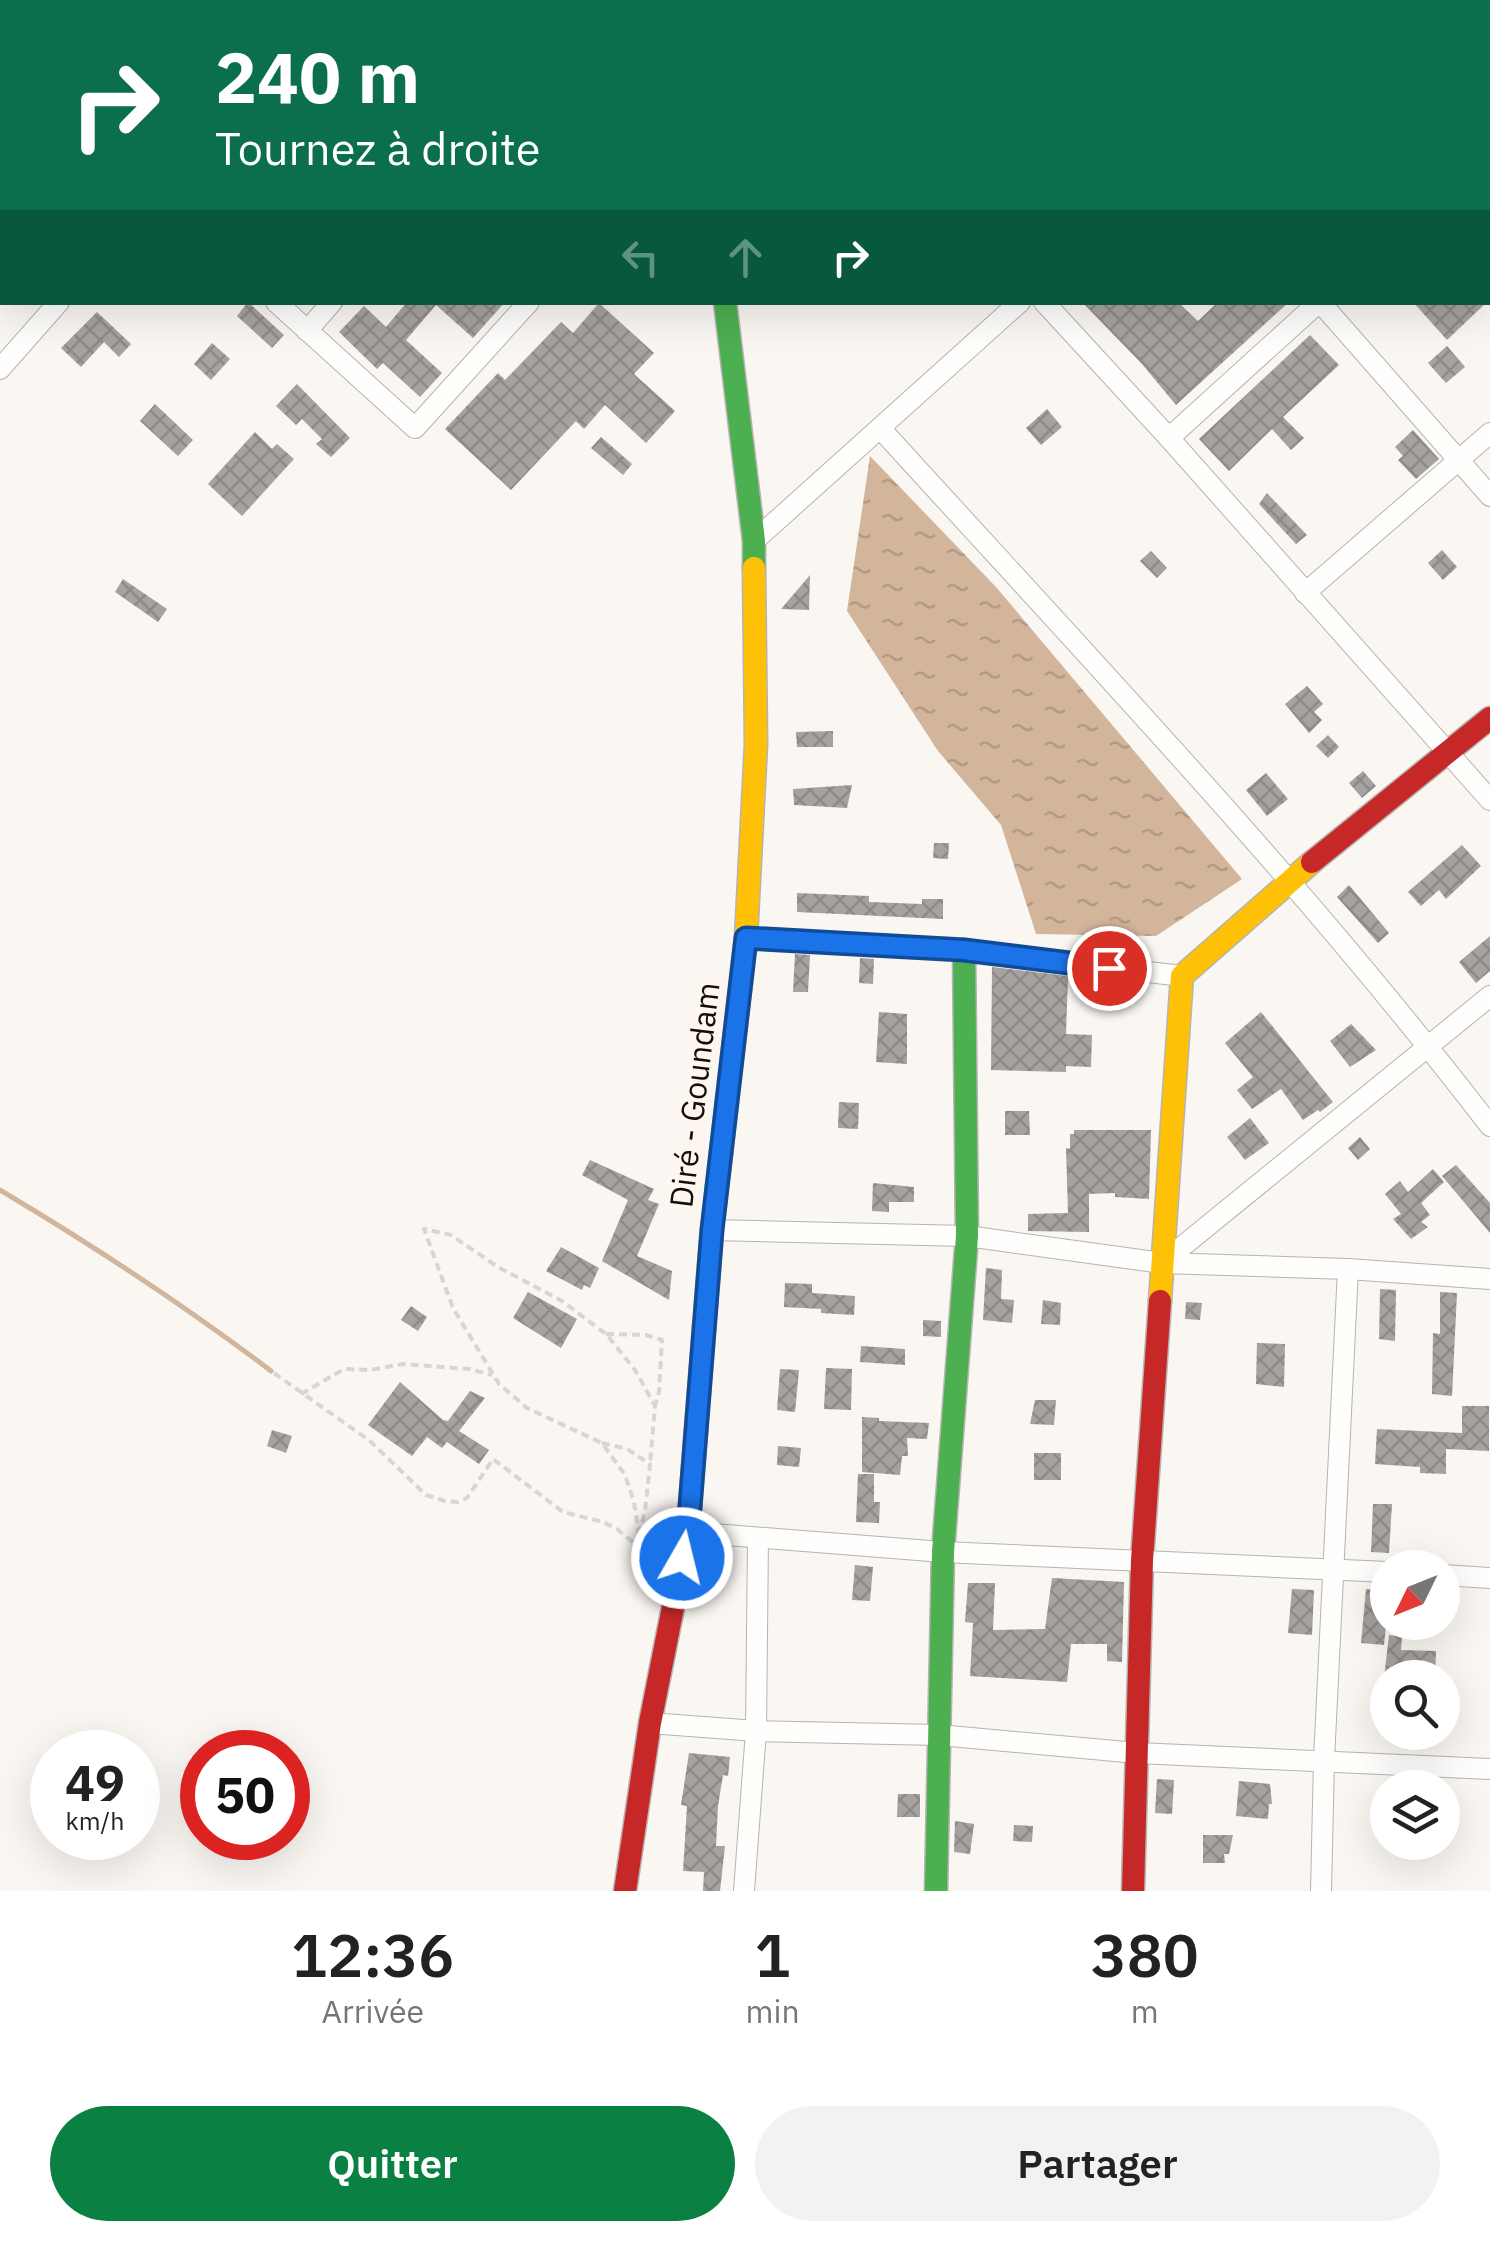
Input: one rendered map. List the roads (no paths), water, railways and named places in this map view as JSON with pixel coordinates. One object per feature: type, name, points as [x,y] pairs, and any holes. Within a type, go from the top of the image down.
[{"type":"street","points":[[0,370],[57,305]]},
{"type":"street","points":[[279,305],[415,428],[526,305]]},
{"type":"street","points":[[307,331],[329,305]]},
{"type":"street","name":"Diré - Goundam","points":[[625,1891],[650,1723],[688,1532],[712,1230],[746,938],[756,744],[754,541],[725,305]]},
{"type":"street","points":[[754,541],[1017,305]]},
{"type":"street","points":[[1047,305],[1490,800]]},
{"type":"street","points":[[1169,438],[1316,305]]},
{"type":"street","points":[[1322,305],[1490,496]]},
{"type":"street","points":[[880,428],[1290,880],[1490,1126]]},
{"type":"street","points":[[1306,593],[1490,433]]},
{"type":"street","points":[[1133,1891],[1142,1560],[1182,976],[1290,880],[1490,718]]},
{"type":"street","points":[[746,938],[964,950],[1182,976]]},
{"type":"street","points":[[936,1891],[944,1552],[967,1236],[964,950]]},
{"type":"street","points":[[1162,1263],[1490,996]]},
{"type":"street","points":[[712,1230],[967,1236],[1162,1263],[1348,1269],[1490,1280]]},
{"type":"street","points":[[1321,1891],[1348,1269]]},
{"type":"street","points":[[688,1532],[944,1552],[1370,1571]]},
{"type":"street","points":[[744,1891],[756,1732],[758,1538]]},
{"type":"street","points":[[1460,1576],[1490,1578]]},
{"type":"street","points":[[650,1723],[756,1732],[939,1735],[1137,1753],[1490,1770]]},
{"type":"water","points":[[870,456],[996,587],[1242,879],[1156,936],[1036,934],[1001,825],[938,751],[847,611]]},
{"type":"waterway","points":[[0,1190],[138,1277],[271,1371]]}]
